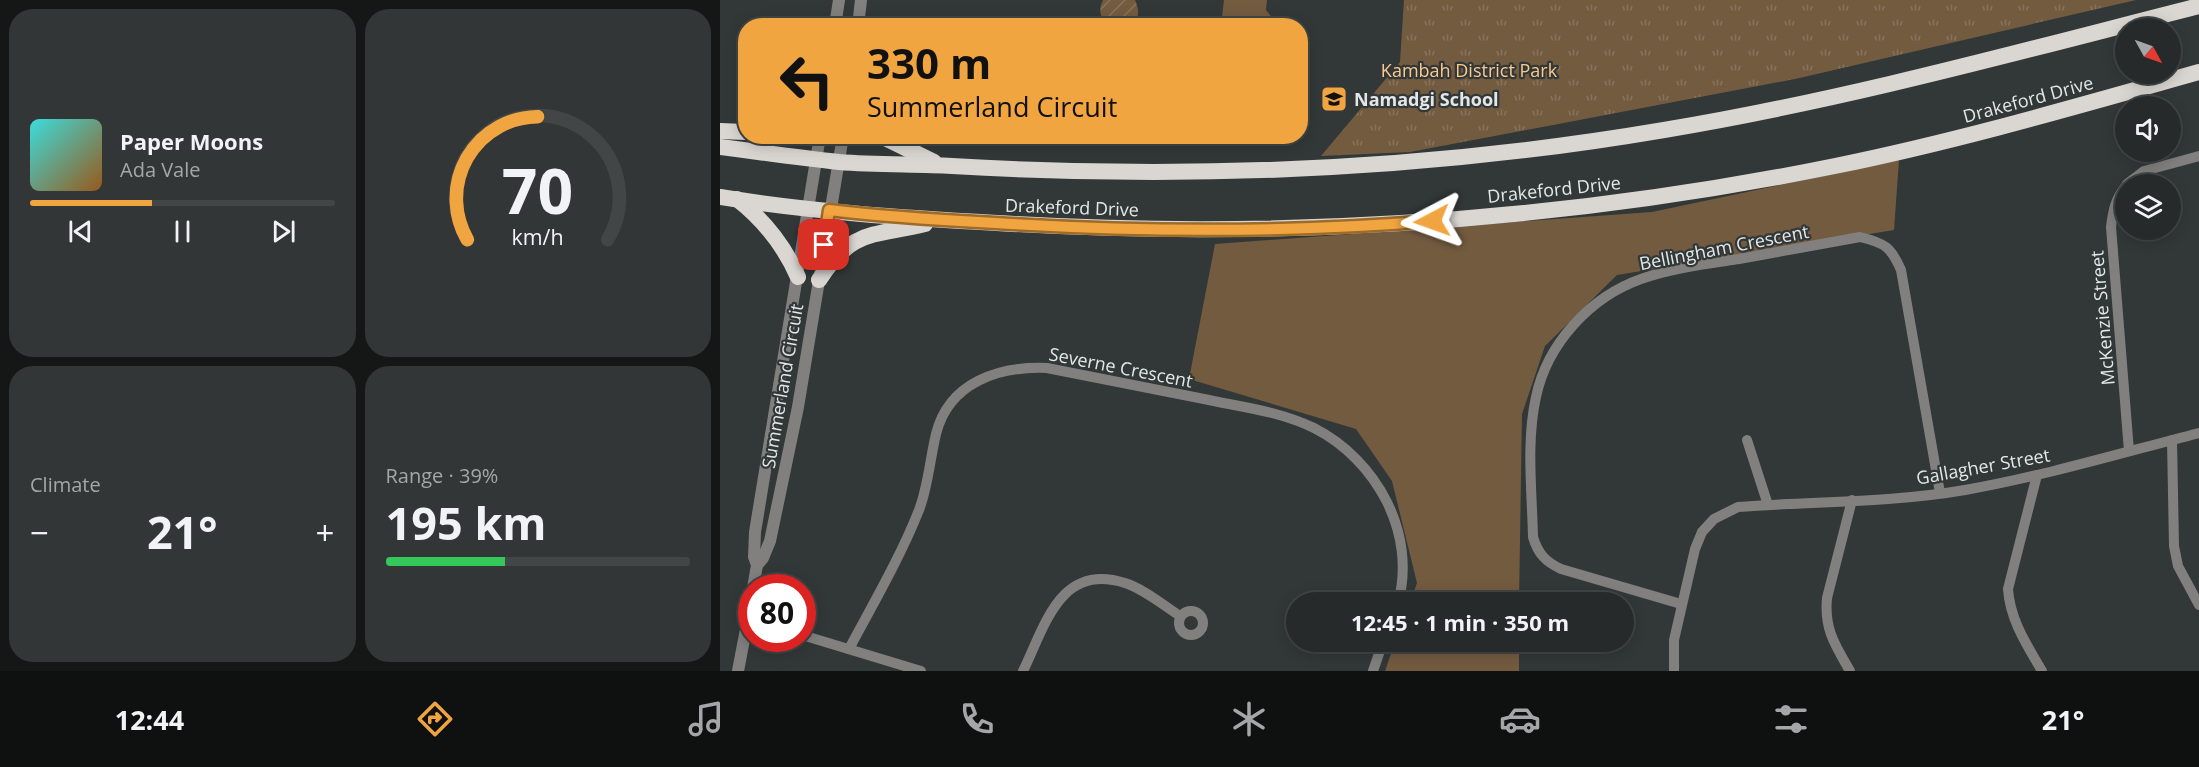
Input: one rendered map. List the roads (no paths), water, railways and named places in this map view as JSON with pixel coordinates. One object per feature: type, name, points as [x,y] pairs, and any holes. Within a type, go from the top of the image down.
[{"type":"highway","name":"Drakeford Drive","points":[[720,147],[839,162],[1039,171],[1232,171],[1330,167],[1495,153],[1663,130],[1815,101],[2199,6]]},
{"type":"highway","name":"Drakeford Drive","points":[[728,198],[940,220],[1083,229],[1221,230],[1399,224],[1533,212],[1657,197],[1834,166],[2008,126],[2199,72]]},
{"type":"highway","points":[[720,131],[738,132]]},
{"type":"highway","points":[[898,144],[943,166]]},
{"type":"highway","points":[[728,198],[756,214],[779,240],[798,277]]},
{"type":"highway","points":[[819,280],[846,246],[859,238],[940,220]]},
{"type":"street","points":[[836,18],[839,0]]},
{"type":"street","points":[[859,18],[861,0]]},
{"type":"street","name":"Summerland Circuit","points":[[755,574],[755,532],[818,144]]},
{"type":"street","name":"Summerland Circuit","points":[[757,565],[763,558],[770,541],[798,407],[842,144]]},
{"type":"street","name":"McKenzie Street","points":[[2140,174],[2199,156]]},
{"type":"street","name":"McKenzie Street","points":[[2115,204],[2111,227],[2129,451]]},
{"type":"street","name":"Bellingham Crescent","points":[[1681,604],[1551,565],[1536,548],[1533,537],[1531,426],[1540,381],[1552,354],[1569,330],[1589,309],[1627,285],[1671,271],[1860,237],[1878,241],[1887,246],[1901,270],[1940,493]]},
{"type":"street","name":"Severne Crescent","points":[[849,649],[920,507],[937,431],[946,411],[960,394],[978,380],[999,371],[1022,367],[1047,368],[1276,414],[1327,436],[1349,453],[1369,474],[1391,509],[1400,534],[1404,560],[1401,592]]},
{"type":"street","name":"Gallagher Street","points":[[1674,671],[1674,640],[1695,549],[1702,532],[1721,514],[1738,507],[1940,493],[2037,475],[2199,433]]},
{"type":"street","points":[[1747,440],[1768,505]]},
{"type":"street","points":[[2172,440],[2174,546],[2178,566],[2199,605]]},
{"type":"street","points":[[2037,475],[2008,589],[2009,606],[2015,623],[2042,671]]},
{"type":"street","points":[[1850,671],[1832,640],[1825,615],[1827,598],[1852,500]]},
{"type":"street","points":[[1023,671],[1061,596],[1073,586],[1089,580],[1106,579],[1124,583],[1180,616]]},
{"type":"street","points":[[816,639],[916,670]]},
{"type":"street","points":[[738,671],[742,652]]},
{"type":"street","points":[[1373,671],[1380,652]]},
{"type":"place","name":"Namadgi School","points":[[1334,99]]},
{"type":"park label","name":"Kambah District Park","points":[[1469,70]]}]
